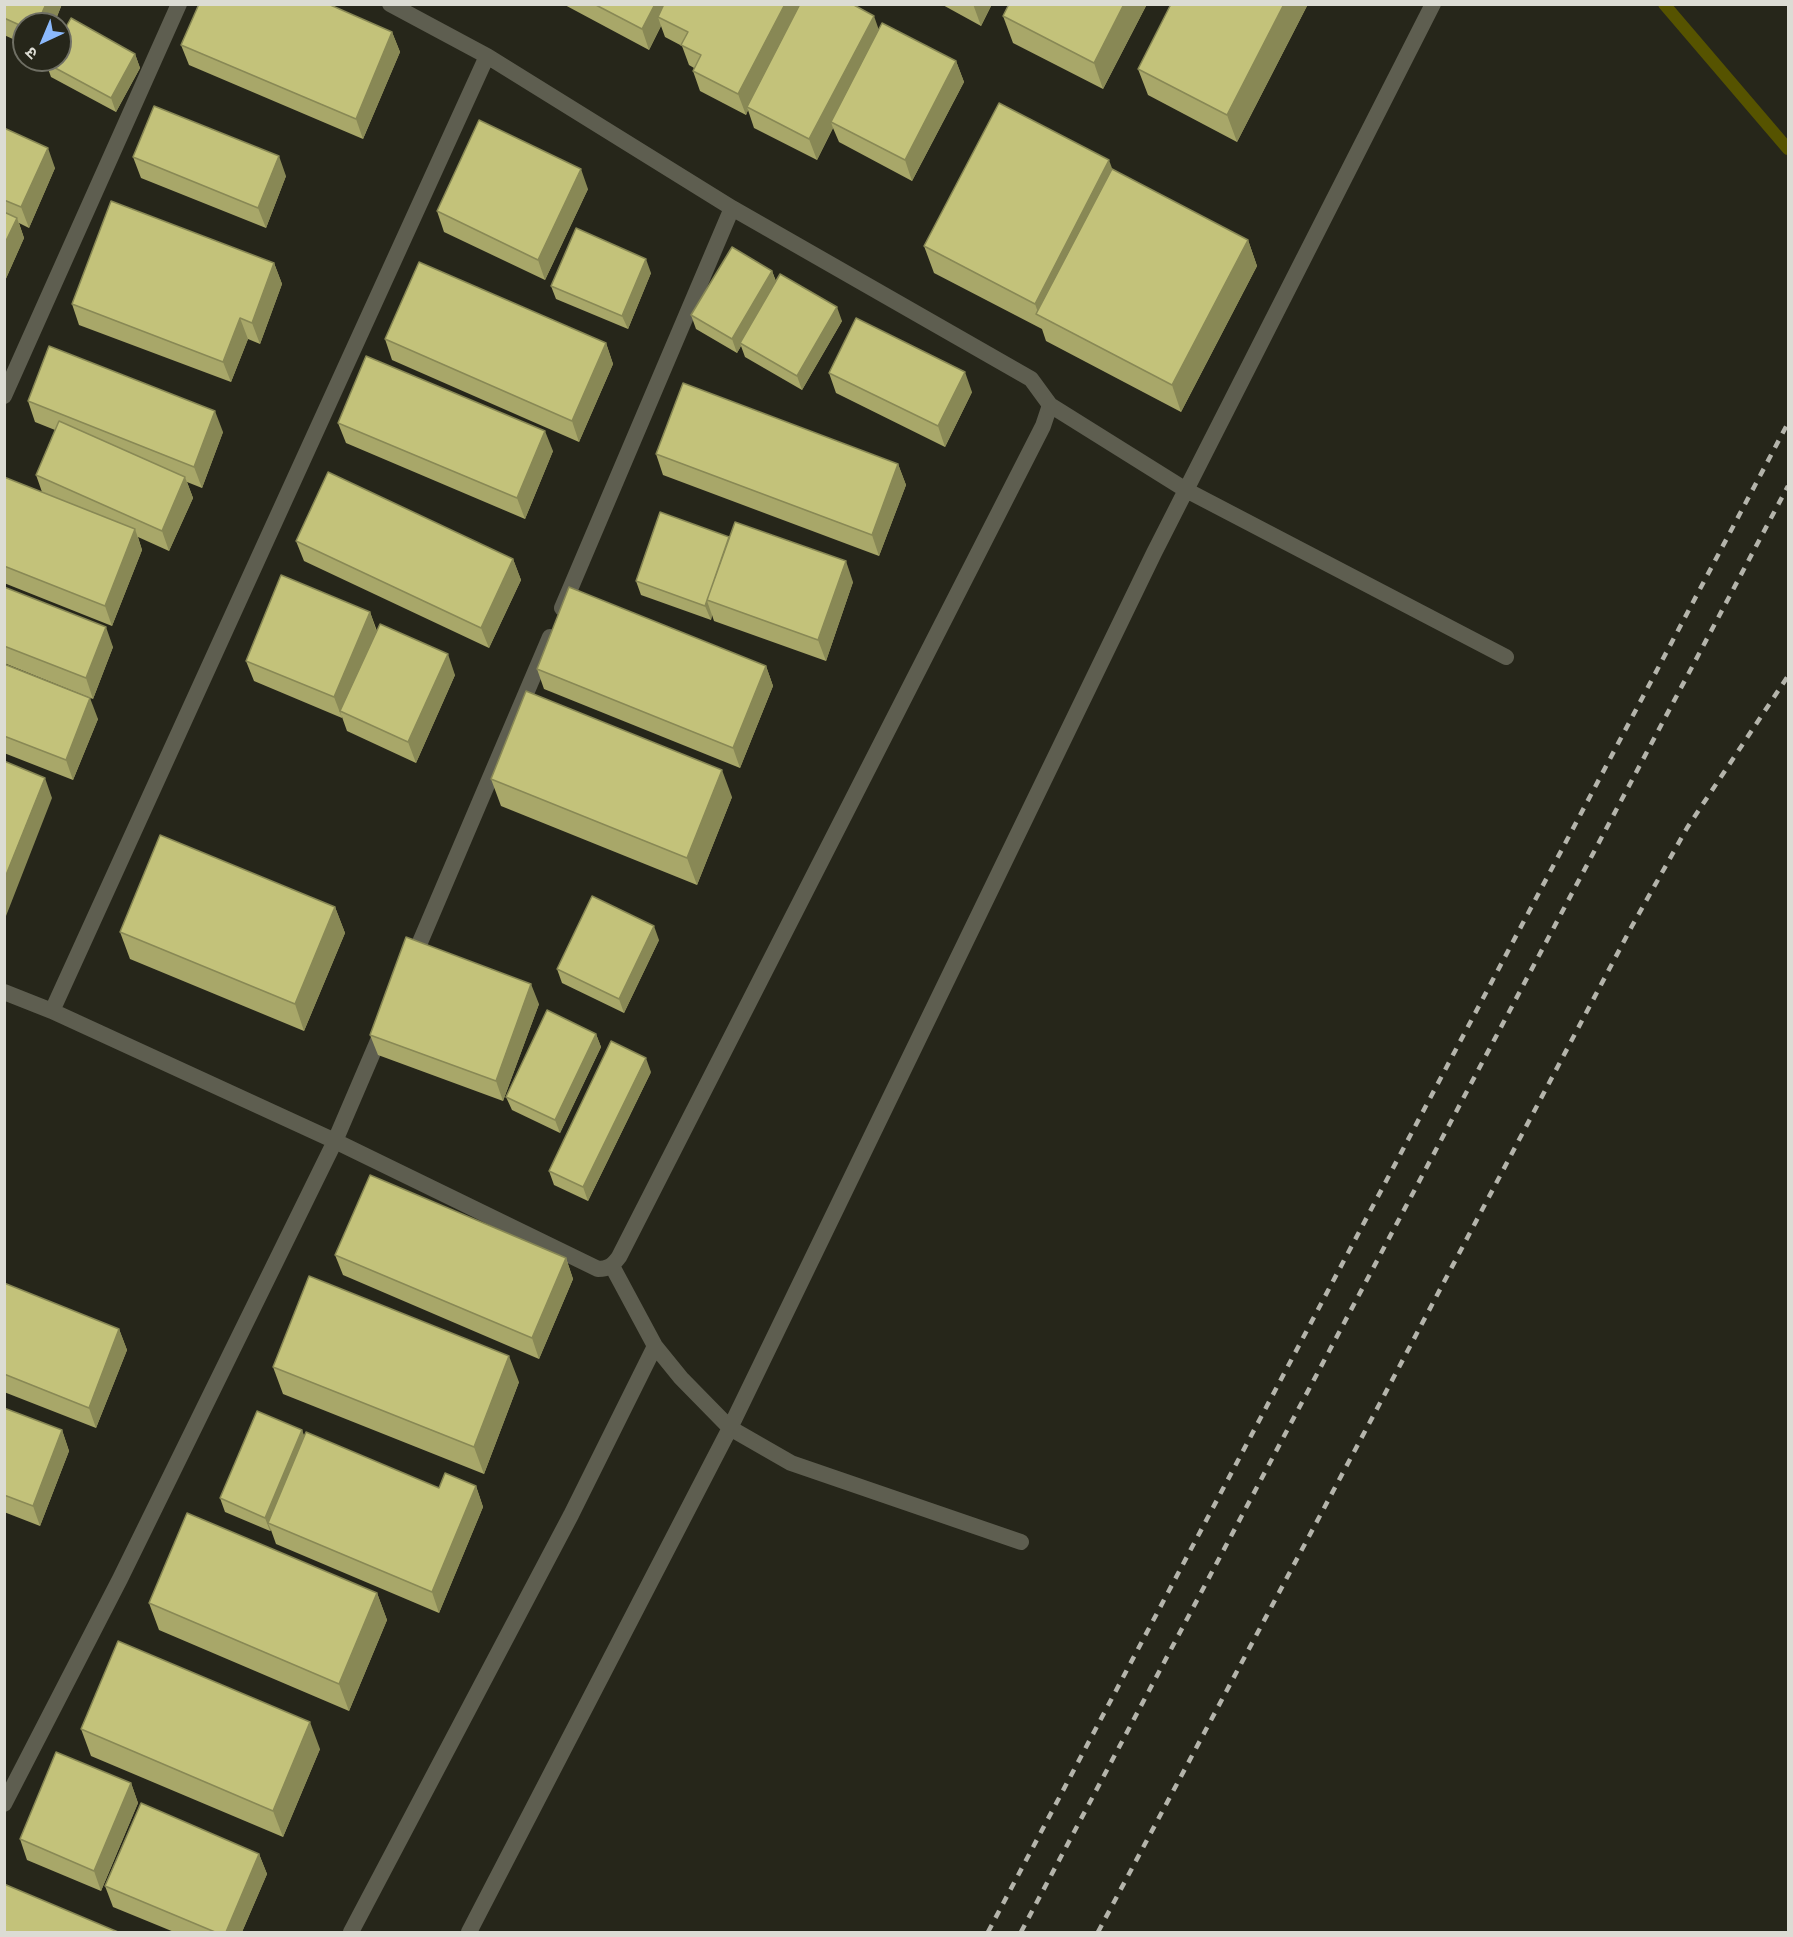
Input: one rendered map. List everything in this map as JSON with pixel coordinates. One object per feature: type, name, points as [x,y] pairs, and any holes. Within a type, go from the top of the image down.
[{"type":"street","points":[[4,396],[179,4]]},
{"type":"street","points":[[390,4],[487,56],[732,208],[1031,379],[1050,405],[1185,490],[1506,657]]},
{"type":"street","points":[[469,1932],[730,1428],[1185,490],[1433,4]]},
{"type":"street","points":[[52,1011],[487,56]]},
{"type":"street","points":[[405,976],[732,208]]},
{"type":"street","points":[[4,992],[52,1011],[335,1141],[598,1269],[612,1266],[630,1235],[1033,447],[1050,405]]},
{"type":"street","points":[[4,1804],[120,1579],[335,1141],[392,1009]]},
{"type":"street","points":[[612,1266],[655,1346],[681,1378],[730,1428],[791,1463],[1022,1542]]},
{"type":"street","points":[[351,1932],[572,1515],[655,1346]]},
{"type":"building","points":[[4,4],[46,4],[42,12],[12,12],[12,22],[4,18]]},
{"type":"building","points":[[199,4],[328,4],[392,32],[356,119],[181,45]]},
{"type":"building","points":[[594,4],[655,4],[642,29]]},
{"type":"building","points":[[664,4],[785,4],[738,94],[693,71],[701,55],[681,45],[688,32],[658,17]]},
{"type":"building","points":[[800,4],[852,4],[874,16],[809,139],[747,107]]},
{"type":"building","points":[[1009,4],[1124,4],[1094,63],[1003,16]]},
{"type":"building","points":[[1171,4],[1284,4],[1227,115],[1138,69]]},
{"type":"building","points":[[72,19],[135,54],[111,98],[63,72],[72,72]]},
{"type":"building","points":[[882,23],[956,61],[905,160],[831,122]]},
{"type":"building","points":[[999,103],[1109,160],[1035,304],[924,246]]},
{"type":"building","points":[[154,106],[279,156],[258,208],[133,157]]},
{"type":"building","points":[[479,120],[581,169],[538,260],[437,211]]},
{"type":"building","points":[[4,128],[48,148],[21,207],[4,200]]},
{"type":"building","points":[[1112,169],[1248,240],[1172,385],[1036,314]]},
{"type":"building","points":[[111,201],[274,263],[252,323],[240,318],[223,362],[72,304]]},
{"type":"building","points":[[4,212],[17,218],[4,245]]},
{"type":"building","points":[[576,228],[646,259],[622,316],[551,286]]},
{"type":"building","points":[[732,247],[772,271],[732,339],[691,315]]},
{"type":"building","points":[[419,262],[606,343],[572,421],[385,339]]},
{"type":"building","points":[[780,274],[837,307],[797,376],[740,343]]},
{"type":"building","points":[[856,318],[965,372],[938,426],[829,373]]},
{"type":"building","points":[[49,346],[215,411],[194,467],[28,401]]},
{"type":"building","points":[[366,356],[545,431],[517,498],[338,423]]},
{"type":"building","points":[[683,383],[898,464],[872,535],[656,454]]},
{"type":"building","points":[[59,421],[185,477],[162,531],[36,475]]},
{"type":"building","points":[[328,472],[513,559],[481,628],[296,541]]},
{"type":"building","points":[[4,477],[135,529],[105,606],[4,566]]},
{"type":"building","points":[[660,512],[729,537],[705,606],[636,581]]},
{"type":"building","points":[[735,522],[846,561],[818,640],[707,600]]},
{"type":"building","points":[[281,575],[370,612],[334,697],[246,661]]},
{"type":"building","points":[[4,587],[106,627],[86,678],[4,646]]},
{"type":"building","points":[[569,587],[766,666],[733,748],[537,669]]},
{"type":"building","points":[[380,624],[448,654],[408,742],[340,711]]},
{"type":"building","points":[[4,664],[90,698],[66,760],[4,736]]},
{"type":"building","points":[[526,691],[722,770],[687,858],[491,779]]},
{"type":"building","points":[[4,761],[45,778],[4,880]]},
{"type":"building","points":[[160,835],[335,907],[295,1004],[120,932]]},
{"type":"building","points":[[592,896],[654,926],[619,999],[557,969]]},
{"type":"building","points":[[406,937],[531,984],[496,1081],[370,1035]]},
{"type":"building","points":[[547,1010],[596,1034],[555,1120],[506,1097]]},
{"type":"building","points":[[611,1041],[646,1058],[583,1187],[549,1171]]},
{"type":"building","points":[[370,1175],[566,1258],[532,1338],[335,1255]]},
{"type":"building","points":[[309,1276],[509,1356],[474,1447],[273,1367]]},
{"type":"building","points":[[4,1283],[119,1329],[89,1408],[4,1374]]},
{"type":"building","points":[[4,1408],[62,1430],[33,1506],[4,1495]]},
{"type":"building","points":[[257,1411],[302,1430],[265,1518],[220,1498]]},
{"type":"building","points":[[306,1432],[439,1488],[445,1473],[476,1486],[432,1592],[268,1523]]},
{"type":"building","points":[[187,1513],[377,1593],[339,1684],[149,1603]]},
{"type":"building","points":[[118,1641],[310,1722],[273,1811],[81,1729]]},
{"type":"building","points":[[56,1752],[131,1783],[94,1871],[20,1839]]},
{"type":"building","points":[[141,1803],[259,1854],[226,1932],[215,1932],[105,1886]]},
{"type":"building","points":[[4,1884],[118,1932],[4,1932]]},
{"type":"waterway","points":[[1664,4],[1788,149]]},
{"type":"railway","points":[[988,1932],[1788,423]]},
{"type":"railway","points":[[1021,1932],[1788,486]]},
{"type":"railway","points":[[1098,1932],[1632,926],[1687,828],[1788,676]]}]
